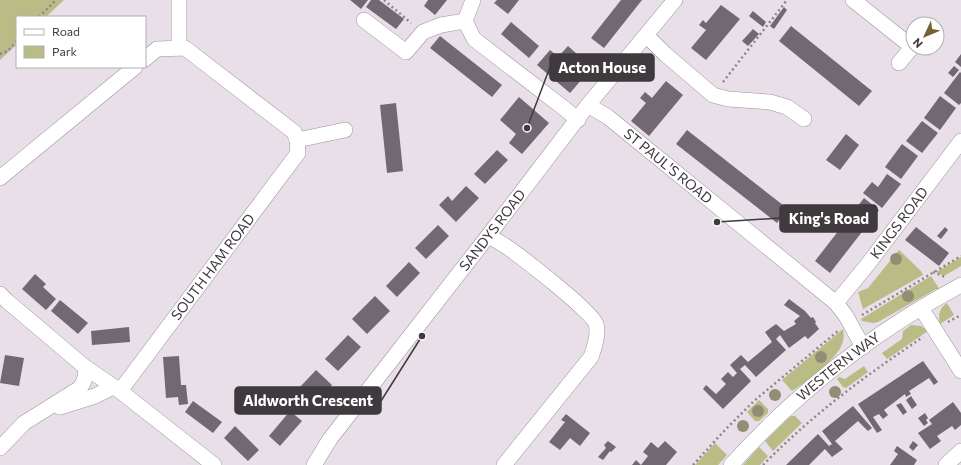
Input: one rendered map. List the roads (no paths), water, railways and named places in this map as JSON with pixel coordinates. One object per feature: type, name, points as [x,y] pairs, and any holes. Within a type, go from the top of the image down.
[{"type":"street","points":[[179,0],[179,47]]},
{"type":"street","points":[[473,0],[465,21],[474,39],[578,120]]},
{"type":"street","name":"SANDYS ROAD","points":[[314,465],[330,439],[578,120],[588,105],[647,36],[675,0]]},
{"type":"street","points":[[854,0],[905,40]]},
{"type":"street","points":[[364,20],[406,52],[423,32],[441,24],[465,21]]},
{"type":"street","points":[[647,36],[665,54],[713,95],[728,99],[770,102],[787,107],[804,119]]},
{"type":"street","points":[[146,58],[157,49],[179,47],[185,48],[294,132],[297,140],[345,130]]},
{"type":"street","points":[[899,63],[905,55]]},
{"type":"street","points":[[0,178],[134,68]]},
{"type":"street","name":"ST PAUL'S ROAD","points":[[588,105],[608,117],[836,303],[849,321],[863,347]]},
{"type":"street","name":"SOUTH HAM ROAD","points":[[46,410],[73,404],[116,389],[298,153],[297,140]]},
{"type":"street","name":"KINGS ROAD","points":[[836,303],[868,264],[961,141]]},
{"type":"street","points":[[488,236],[505,245],[580,306],[591,316],[597,328],[595,347],[591,357],[504,465]]},
{"type":"street","name":"WESTERN WAY","points":[[731,465],[775,419],[805,392],[863,347],[921,308],[961,286]]},
{"type":"street","points":[[0,294],[6,302],[85,367],[116,389],[214,465]]},
{"type":"street","points":[[921,308],[936,329],[961,371]]},
{"type":"street","name":"SOUTH HAM ROAD","points":[[0,448],[24,423],[80,388],[85,379],[85,367]]},
{"type":"street","points":[[946,465],[961,451]]},
{"type":"place","name":"Acton House","points":[[527,128]]},
{"type":"place","name":"King's Road","points":[[717,222]]},
{"type":"place","name":"Aldworth Crescent","points":[[422,336]]}]
